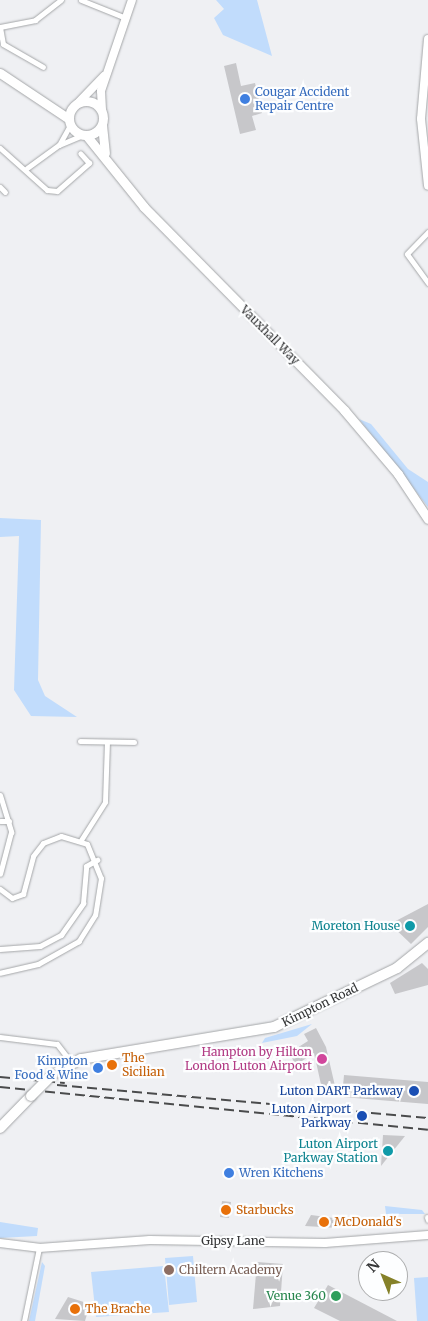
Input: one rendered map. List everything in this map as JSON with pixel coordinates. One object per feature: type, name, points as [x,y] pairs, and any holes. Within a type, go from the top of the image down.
[{"type":"highway","name":"Kimpton Road","points":[[410,957],[428,934]]},
{"type":"highway","name":"Kimpton Road","points":[[52,1075],[81,1059],[274,1027],[410,957],[428,943]]},
{"type":"highway","name":"Kimpton Road","points":[[0,1128],[68,1058],[166,1041],[194,1041]]},
{"type":"main road","points":[[105,156],[100,99],[132,0]]},
{"type":"main road","points":[[428,39],[427,66],[421,107],[428,186]]},
{"type":"main road","points":[[0,73],[50,102],[84,135],[102,125]]},
{"type":"main road","points":[[69,122],[78,103],[107,73]]},
{"type":"main road","points":[[50,102],[94,102],[102,110]]},
{"type":"main road","name":"Vauxhall Way","points":[[84,135],[105,156],[144,207],[344,410],[398,474],[428,519]]},
{"type":"main road","name":"Gipsy Lane","points":[[0,1243],[39,1248],[82,1242],[325,1243],[428,1235]]},
{"type":"street","points":[[43,67],[4,44],[0,28],[34,20],[61,0]]},
{"type":"street","points":[[81,0],[126,18]]},
{"type":"street","points":[[421,107],[428,100]]},
{"type":"street","points":[[59,145],[69,122]]},
{"type":"street","points":[[27,168],[59,145],[84,135]]},
{"type":"street","points":[[0,148],[27,168],[47,190],[57,191],[89,163],[80,153]]},
{"type":"street","points":[[0,187],[4,192]]},
{"type":"street","points":[[428,232],[407,254],[428,283]]},
{"type":"street","points":[[80,742],[134,742]]},
{"type":"street","points":[[81,840],[105,802],[107,742]]},
{"type":"street","points":[[0,795],[9,821],[9,850],[0,872]]},
{"type":"street","points":[[0,821],[9,821]]},
{"type":"street","points":[[0,889],[12,898],[23,894],[33,856],[50,839],[81,840],[97,860],[100,900],[79,940],[38,964],[0,973]]},
{"type":"street","points":[[0,949],[40,946],[61,935],[83,903],[86,866],[97,860]]},
{"type":"street","points":[[0,1037],[57,1044],[68,1058]]},
{"type":"street","points":[[24,1321],[39,1248]]},
{"type":"shaded area","points":[[216,0],[257,0],[272,56],[223,35],[214,18],[224,9]]},
{"type":"shaded area","points":[[359,419],[371,424],[408,469],[428,482],[428,507]]},
{"type":"shaded area","points":[[0,518],[41,520],[38,680],[45,696],[77,717],[31,716],[14,690],[19,536],[0,537]]},
{"type":"shaded area","points":[[312,1024],[297,1036],[262,1043],[265,1038]]},
{"type":"shaded area","points":[[385,1206],[422,1210],[425,1214],[386,1214]]},
{"type":"shaded area","points":[[0,1222],[38,1228],[37,1236],[0,1238]]},
{"type":"shaded area","points":[[193,1256],[197,1302],[169,1305],[165,1258]]},
{"type":"shaded area","points":[[42,1262],[45,1266],[35,1321],[29,1321]]},
{"type":"shaded area","points":[[164,1266],[169,1312],[96,1317],[91,1272]]},
{"type":"shaded area","points":[[428,1277],[428,1321],[417,1321],[414,1278]]},
{"type":"building","name":"Cougar Accident Repair Centre","points":[[236,63],[241,86],[255,83],[262,113],[252,116],[256,130],[240,134],[224,66]]},
{"type":"building","name":"Moreton House","points":[[428,904],[428,927],[411,944],[390,924]]},
{"type":"building","points":[[422,963],[428,969],[428,985],[395,994],[390,983]]},
{"type":"building","name":"Hampton by Hilton London Luton Airport","points":[[316,1028],[326,1047],[335,1086],[322,1089],[314,1053],[296,1065],[289,1053],[308,1041],[304,1034]]},
{"type":"building","name":"Luton DART Parkway","points":[[344,1075],[428,1082],[428,1104],[342,1097]]},
{"type":"building","name":"Luton Airport Parkway Station","points":[[383,1135],[405,1136],[381,1166]]},
{"type":"building","name":"Starbucks","points":[[222,1201],[231,1202],[229,1218],[220,1217]]},
{"type":"building","name":"McDonald's","points":[[311,1215],[334,1218],[338,1228],[305,1226]]},
{"type":"building","points":[[257,1262],[283,1264],[280,1306],[253,1309]]},
{"type":"building","name":"Venue 360","points":[[328,1285],[397,1321],[340,1321],[314,1308]]},
{"type":"building","name":"The Brache","points":[[68,1297],[90,1304],[85,1321],[55,1319]]},
{"type":"railway","points":[[0,1077],[65,1083]]},
{"type":"railway","points":[[57,1085],[428,1118]]},
{"type":"railway","points":[[0,1087],[428,1130]]},
{"type":"place","name":"Cougar Accident Repair Centre","points":[[245,99]]},
{"type":"place","name":"Moreton House","points":[[410,926]]},
{"type":"place","name":"Hampton by Hilton London Luton Airport","points":[[322,1059]]},
{"type":"place","name":"The Sicilian","points":[[112,1065]]},
{"type":"place","name":"Kimpton Food & Wine","points":[[98,1068]]},
{"type":"place","name":"Luton DART Parkway","points":[[414,1091]]},
{"type":"place","name":"Luton Airport Parkway","points":[[362,1116]]},
{"type":"place","name":"Luton Airport Parkway Station","points":[[388,1151]]},
{"type":"place","name":"Wren Kitchens","points":[[229,1173]]},
{"type":"place","name":"Starbucks","points":[[226,1210]]},
{"type":"place","name":"McDonald's","points":[[324,1222]]},
{"type":"place","name":"Chiltern Academy","points":[[169,1270]]},
{"type":"place","name":"Venue 360","points":[[336,1296]]},
{"type":"place","name":"The Brache","points":[[75,1309]]}]
